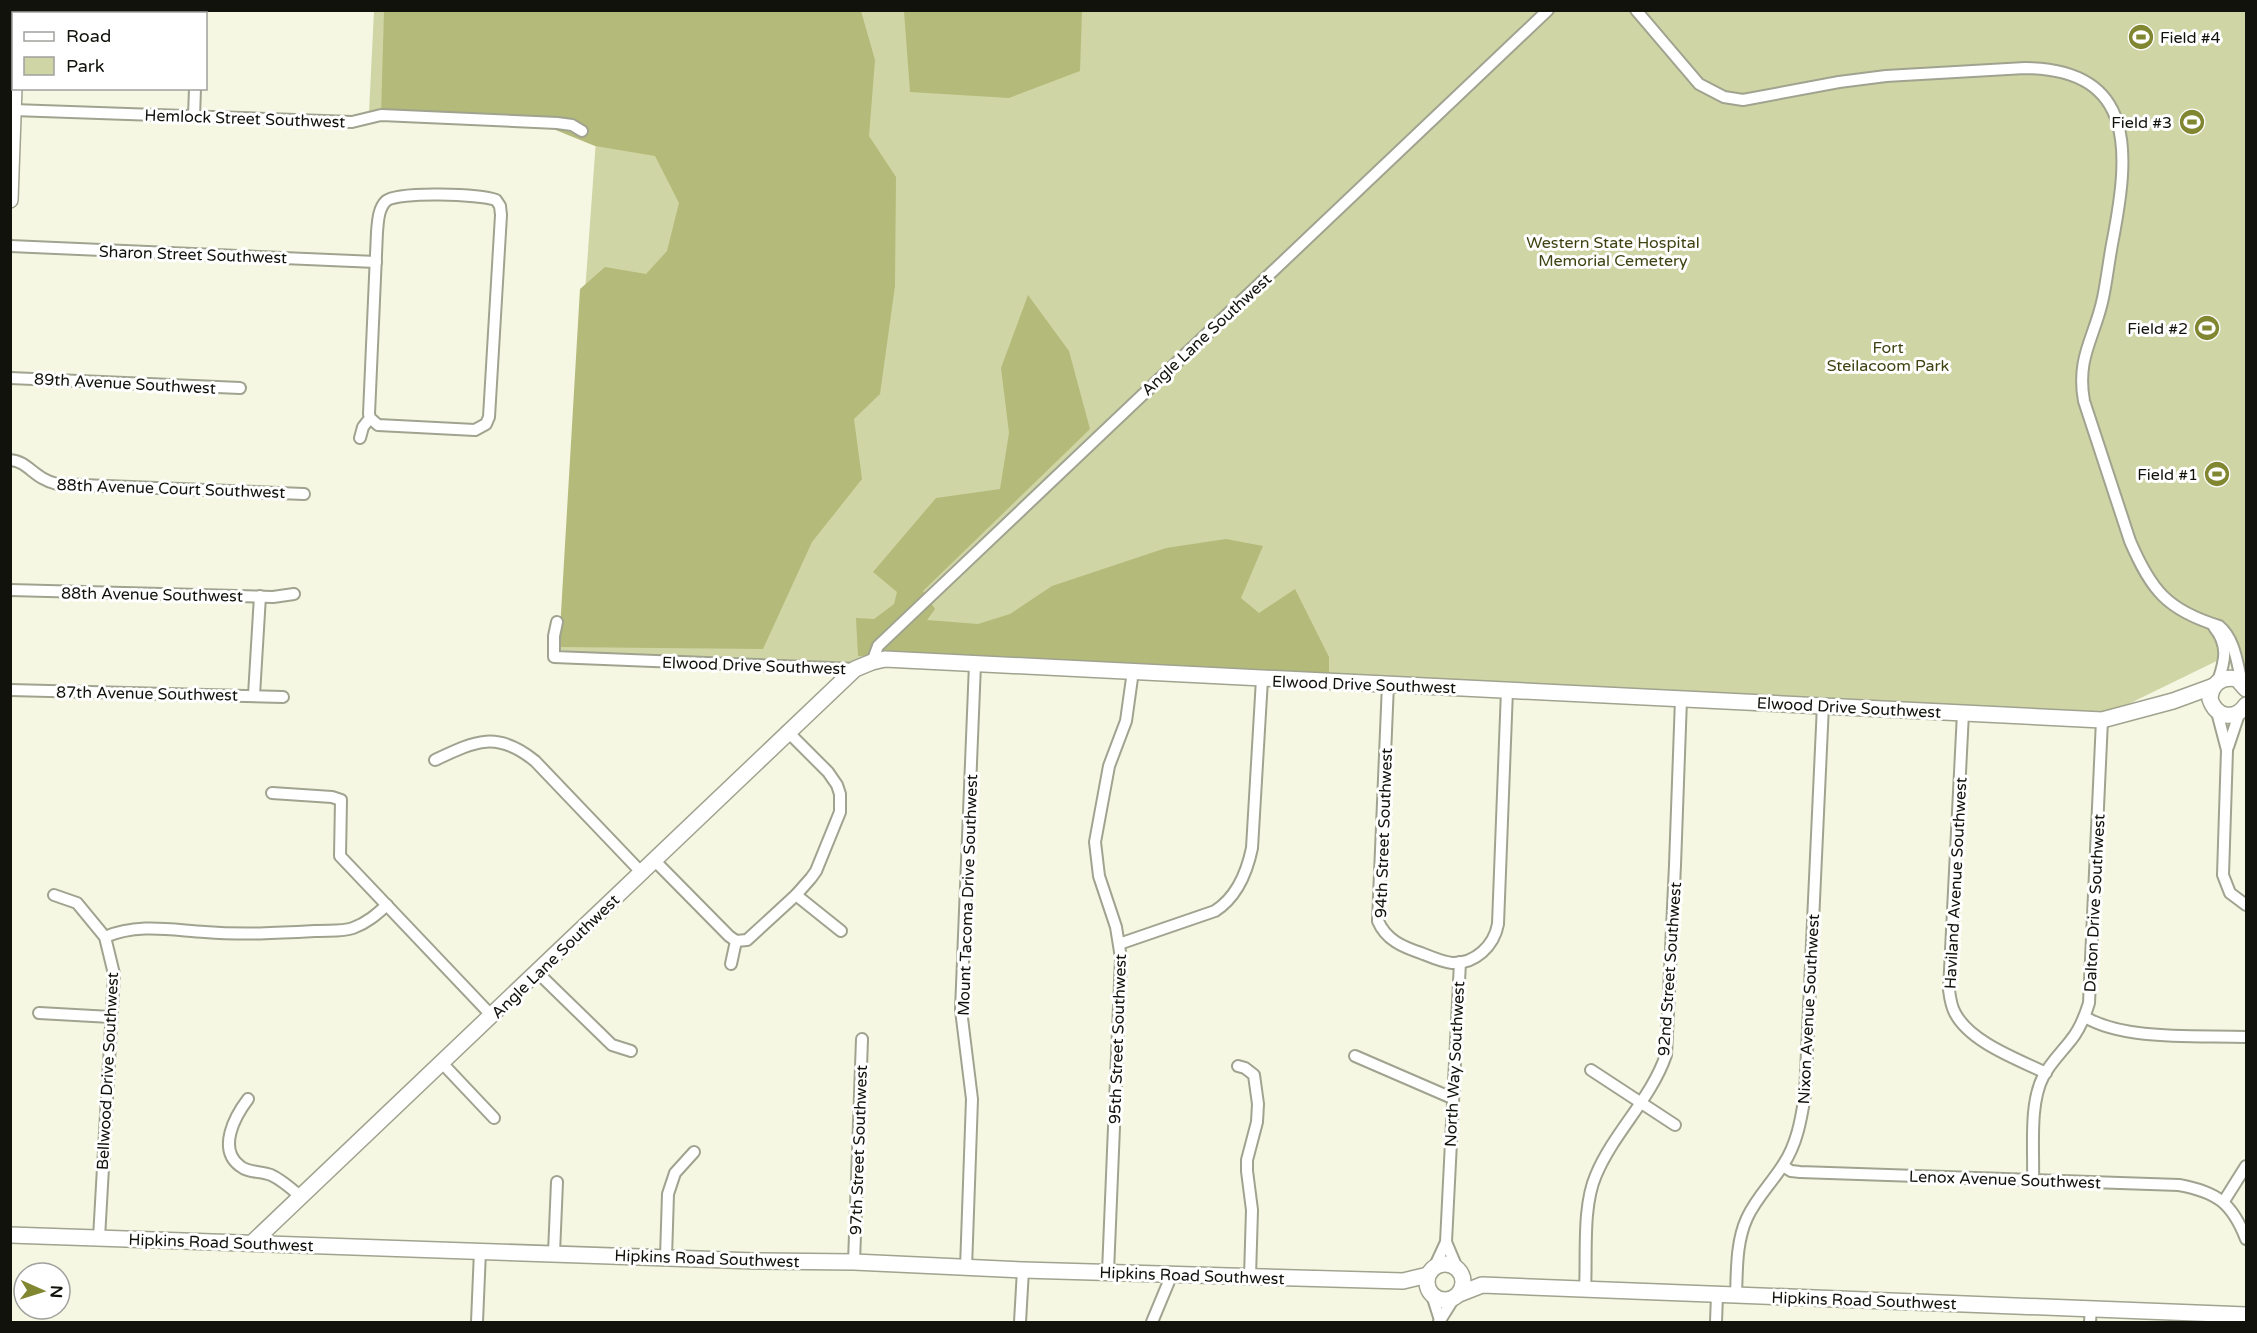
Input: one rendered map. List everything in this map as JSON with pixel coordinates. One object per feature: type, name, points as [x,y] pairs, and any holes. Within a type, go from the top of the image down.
[{"type":"street","points":[[1636,10],[1688,74],[1707,90],[1732,99],[1752,99],[1839,82],[1886,76],[2025,68],[2042,68],[2066,73],[2083,80],[2104,98],[2120,127],[2122,170],[2117,218],[2103,299],[2082,367],[2081,383],[2084,400],[2126,531],[2138,560],[2151,583],[2171,605],[2219,626],[2231,639],[2245,686]]},
{"type":"street","name":"Angle Lane Southwest","points":[[872,662],[875,651],[886,638],[1547,11]]},
{"type":"street","points":[[10,200],[14,90]]},
{"type":"street","points":[[194,117],[195,90]]},
{"type":"street","name":"Hemlock Street Southwest","points":[[14,110],[352,122],[381,115],[557,123],[572,125],[582,131]]},
{"type":"street","points":[[421,194],[494,198],[500,206],[489,417],[486,424],[476,430],[378,425],[370,418],[379,216],[385,202],[391,198],[421,194]]},
{"type":"street","name":"Sharon Street Southwest","points":[[10,246],[376,262]]},
{"type":"street","name":"89th Avenue Southwest","points":[[10,378],[240,388]]},
{"type":"street","points":[[360,438],[363,427],[370,418]]},
{"type":"street","name":"88th Avenue Court Southwest","points":[[10,460],[21,461],[40,479],[57,484],[304,494]]},
{"type":"street","name":"88th Avenue Southwest","points":[[10,590],[260,596],[294,594]]},
{"type":"street","points":[[254,695],[260,596]]},
{"type":"street","name":"Elwood Drive Southwest","points":[[557,622],[554,657],[855,669],[885,659],[2102,720],[2173,701],[2216,683]]},
{"type":"street","points":[[2209,623],[2220,635],[2225,648],[2224,665],[2210,699],[2227,750],[2223,875],[2230,893],[2247,905]]},
{"type":"street","name":"Mount Tacoma Drive Southwest","points":[[966,1268],[972,1099],[961,1010],[975,664]]},
{"type":"street","name":"Angle Lane Southwest","points":[[254,1242],[855,669]]},
{"type":"street","name":"95th Street Southwest","points":[[1108,1272],[1120,981],[1119,944],[1099,876],[1095,842],[1104,784],[1126,721],[1132,671]]},
{"type":"street","points":[[2216,683],[2230,678],[2245,686]]},
{"type":"street","points":[[1119,944],[1215,911],[1228,902],[1240,882],[1247,869],[1252,848],[1262,679]]},
{"type":"street","name":"94th Street Southwest","points":[[1388,684],[1378,921],[1387,934],[1402,947],[1441,960],[1460,962]]},
{"type":"street","name":"87th Avenue Southwest","points":[[10,690],[283,697]]},
{"type":"street","name":"North Way Southwest","points":[[1431,1282],[1446,1242],[1460,962],[1484,951],[1492,942],[1498,924],[1507,690]]},
{"type":"street","name":"92nd Street Southwest","points":[[1585,1290],[1588,1211],[1593,1185],[1604,1159],[1659,1074],[1665,1055],[1681,699]]},
{"type":"street","name":"Elwood Drive Southwest","points":[[2173,701],[2191,703],[2228,716],[2244,710]]},
{"type":"street","name":"Nixon Avenue Southwest","points":[[1736,1296],[1738,1256],[1746,1219],[1763,1191],[1783,1166],[1797,1135],[1805,1095],[1823,705]]},
{"type":"street","points":[[2227,750],[2244,710]]},
{"type":"street","name":"Haviland Avenue Southwest","points":[[1963,713],[1950,978],[1951,1001],[1954,1011],[1966,1028],[1999,1050],[2046,1073]]},
{"type":"street","name":"Dalton Drive Southwest","points":[[2032,1179],[2037,1094],[2054,1058],[2071,1041],[2085,1017],[2089,1003],[2102,720]]},
{"type":"street","points":[[655,861],[736,941],[747,940],[796,896],[816,871],[841,806],[837,785],[828,772],[787,732]]},
{"type":"street","points":[[435,760],[472,743],[486,741],[502,742],[522,750],[642,873]]},
{"type":"street","points":[[272,793],[332,797],[342,803],[340,856],[492,1016]]},
{"type":"street","name":"Bellwood Drive Southwest","points":[[54,895],[77,903],[105,937],[114,975],[99,1238]]},
{"type":"street","points":[[796,896],[841,931]]},
{"type":"street","points":[[105,937],[126,930],[142,928],[245,934],[340,930],[360,925],[374,917],[387,905]]},
{"type":"street","points":[[731,964],[736,941]]},
{"type":"street","points":[[537,972],[612,1045],[631,1051]]},
{"type":"street","points":[[39,1013],[111,1017]]},
{"type":"street","points":[[2085,1017],[2105,1027],[2130,1033],[2247,1037]]},
{"type":"street","name":"97th Street Southwest","points":[[854,1262],[862,1039]]},
{"type":"street","points":[[1355,1056],[1452,1098]]},
{"type":"street","points":[[442,1063],[494,1118]]},
{"type":"street","points":[[1238,1066],[1245,1068],[1254,1076],[1258,1104],[1257,1122],[1247,1160],[1252,1218],[1250,1277]]},
{"type":"street","points":[[1591,1070],[1675,1125]]},
{"type":"street","points":[[248,1100],[237,1115],[233,1126],[229,1144],[231,1155],[240,1167],[270,1175],[301,1197]]},
{"type":"street","points":[[666,1257],[669,1188],[675,1173],[694,1152]]},
{"type":"street","name":"Lenox Avenue Southwest","points":[[1783,1166],[1791,1171],[1811,1172],[2179,1185],[2206,1192],[2224,1201]]},
{"type":"street","points":[[2247,1166],[2224,1201],[2238,1220],[2247,1239]]},
{"type":"street","points":[[554,1253],[557,1182]]},
{"type":"street","name":"Hipkins Road Southwest","points":[[10,1235],[1431,1282]]},
{"type":"street","name":"North Way Southwest","points":[[1446,1242],[1459,1270]]},
{"type":"street","points":[[477,1323],[480,1251]]},
{"type":"street","points":[[1445,1264],[1459,1270],[1464,1284],[1439,1321],[1431,1282],[1445,1264]]},
{"type":"street","points":[[1020,1323],[1023,1270]]},
{"type":"street","name":"Hipkins Road Southwest","points":[[1459,1270],[1482,1285]]},
{"type":"street","points":[[1152,1323],[1172,1274]]},
{"type":"street","points":[[1431,1282],[1443,1300],[1457,1296]]},
{"type":"street","name":"Hipkins Road Southwest","points":[[1457,1296],[1482,1285],[1717,1295],[2090,1316],[2247,1315]]},
{"type":"street","points":[[1716,1323],[1717,1295]]},
{"type":"green space","name":"Fort Steilacoom Park","points":[[374,11],[2246,11],[2246,672],[2229,655],[2112,712],[559,653],[597,126],[369,113]]},
{"type":"green space","points":[[384,11],[861,11],[875,60],[869,136],[896,177],[895,286],[880,394],[854,419],[862,479],[812,542],[763,649],[559,647],[580,289],[605,267],[646,274],[667,251],[679,203],[655,156],[595,146],[536,122],[381,115]]},
{"type":"green space","points":[[904,11],[1082,11],[1080,71],[1009,98],[910,92]]},
{"type":"green space","points":[[1028,295],[1069,351],[1090,429],[923,591],[935,609],[927,620],[978,624],[1010,614],[1052,586],[1166,548],[1226,539],[1263,546],[1241,598],[1259,613],[1295,589],[1329,657],[1329,677],[858,656],[856,618],[874,619],[894,604],[897,592],[873,572],[936,498],[1000,489],[1009,433],[1001,368]]},
{"type":"place","name":"Field #4","points":[[2141,37]]},
{"type":"place","name":"Field #3","points":[[2192,122]]},
{"type":"place","name":"Field #2","points":[[2207,328]]},
{"type":"place","name":"Field #1","points":[[2217,474]]},
{"type":"park label","name":"Western State Hospital Memorial Cemetery","points":[[1613,251]]}]
